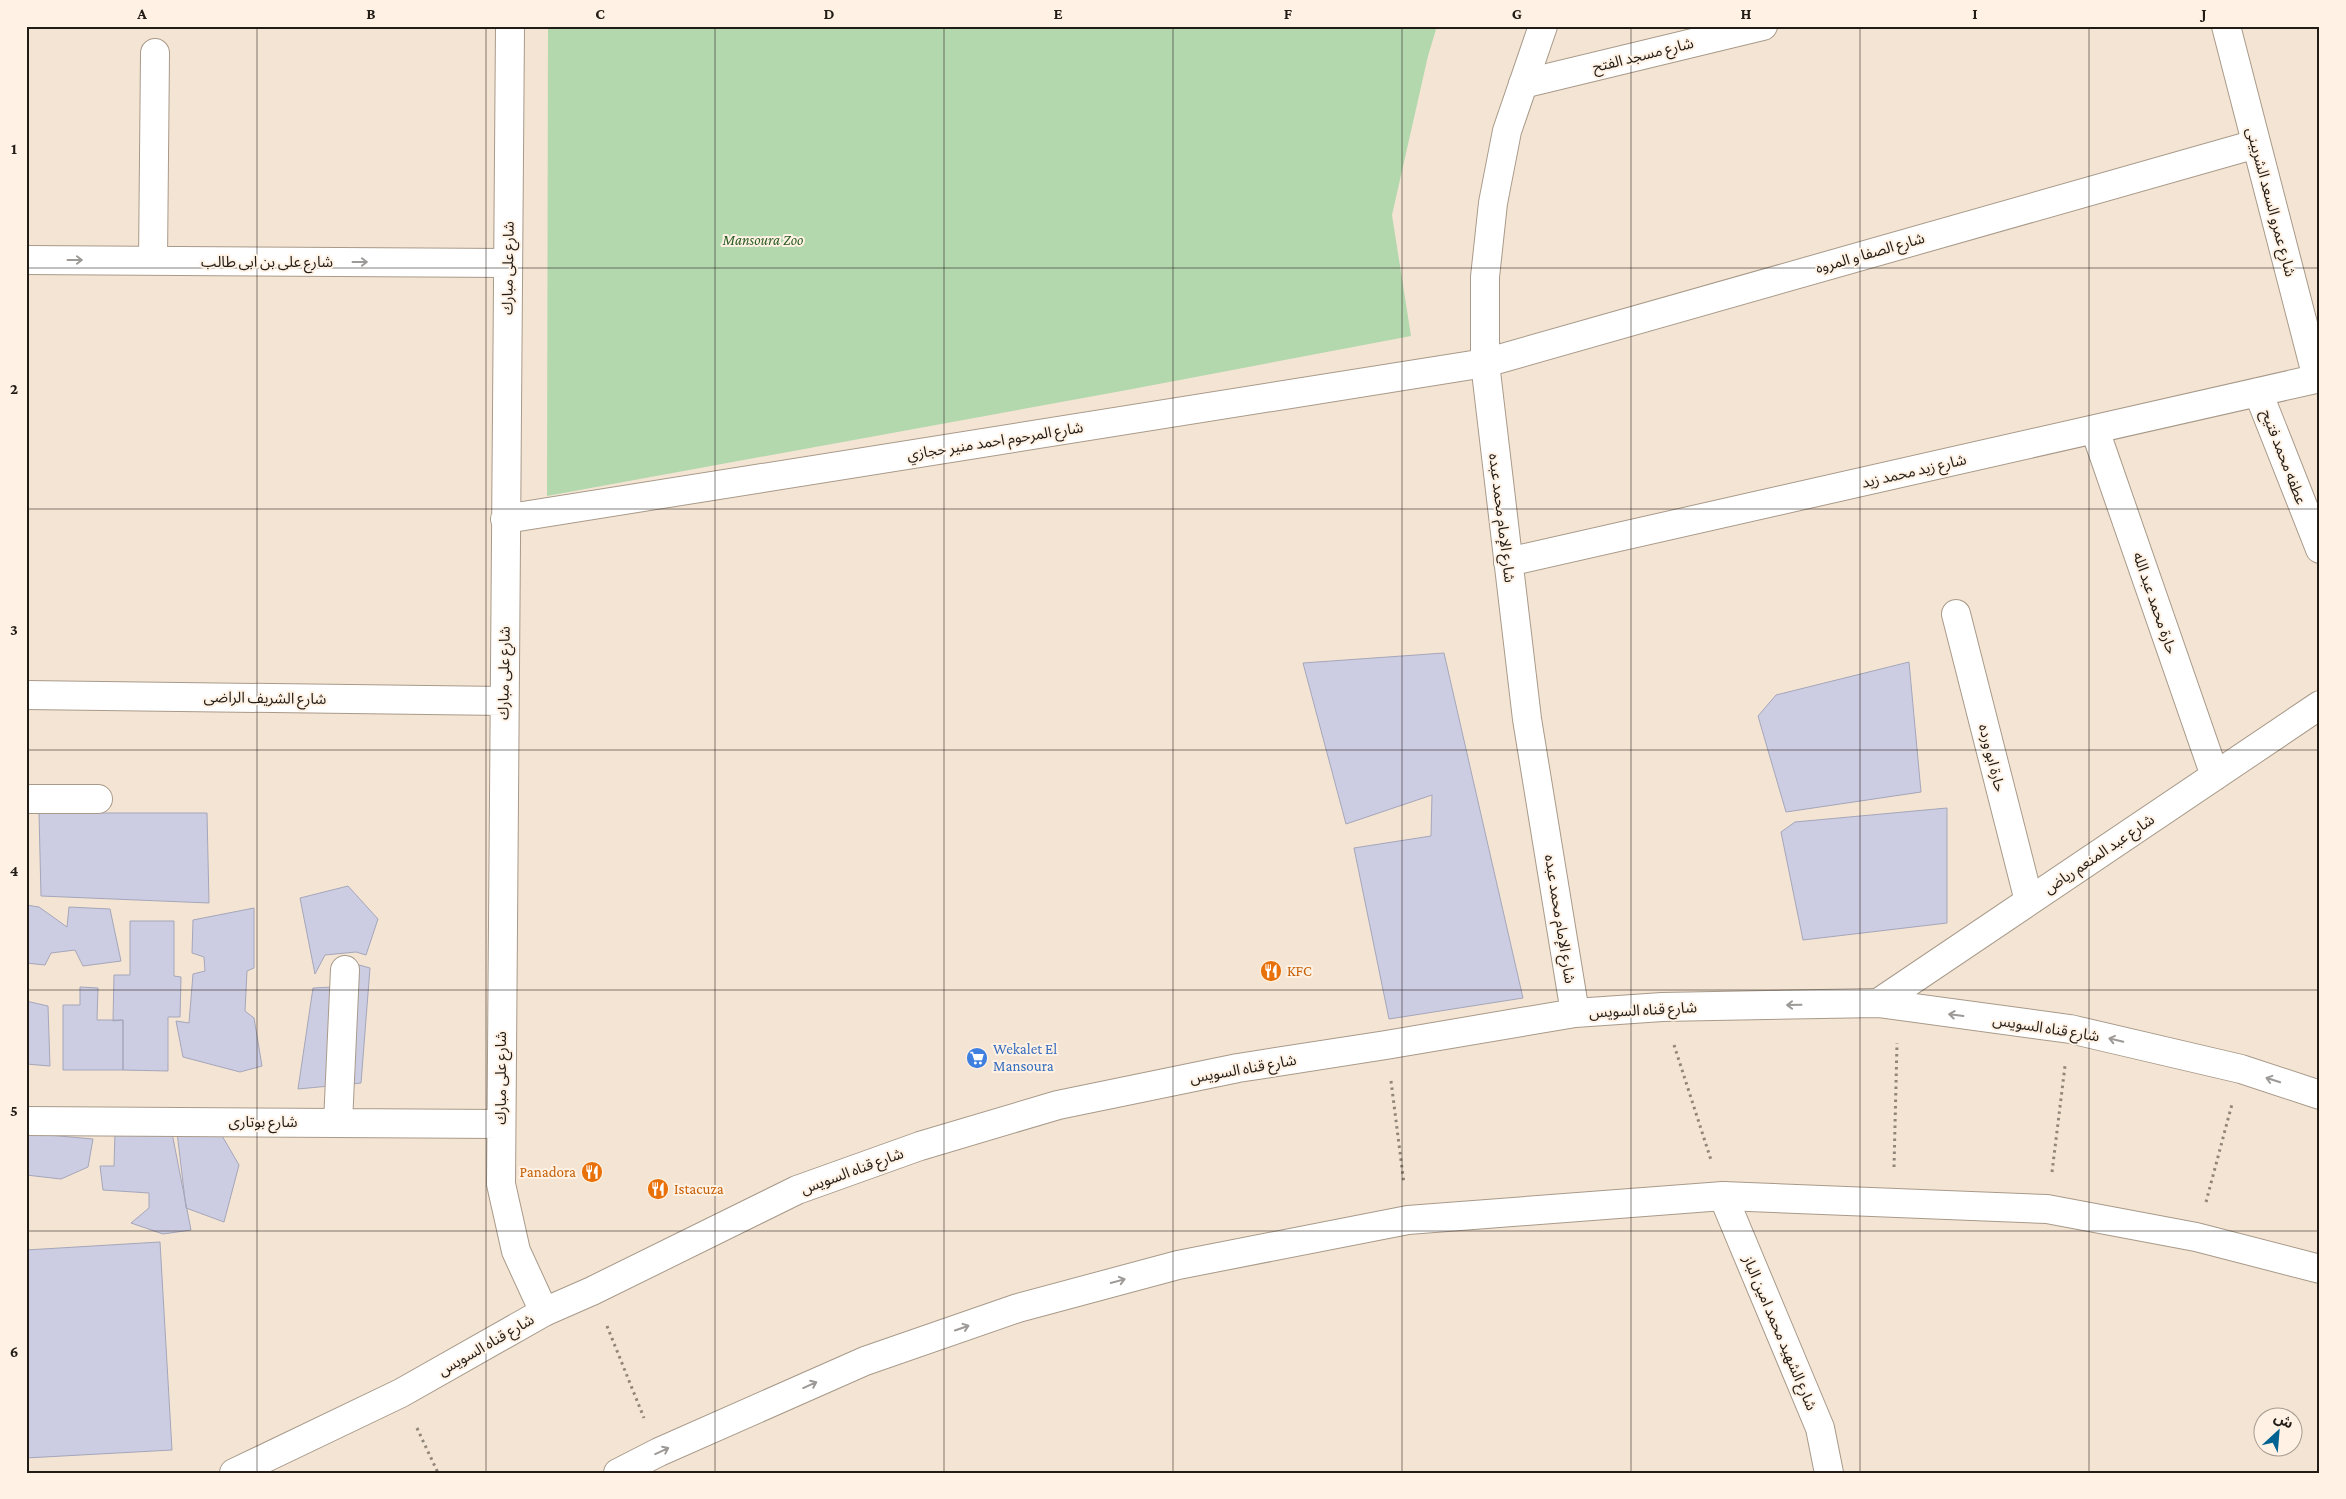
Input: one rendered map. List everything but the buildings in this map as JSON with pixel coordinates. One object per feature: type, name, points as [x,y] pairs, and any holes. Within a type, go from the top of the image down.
[{"type":"street","name":"شارع على مبارك","points":[[510,26],[501,1184],[516,1251],[544,1312]]},
{"type":"street","name":"شارع الإمام محمد عبده","points":[[1543,26],[1508,131],[1493,202],[1485,277],[1485,362],[1527,719],[1575,1013]]},
{"type":"street","name":"شارع مسجد الفتح","points":[[1523,84],[1763,26]]},
{"type":"street","name":"شارع عمرو السعد الشربينى","points":[[2226,26],[2318,378]]},
{"type":"street","points":[[153,261],[155,53]]},
{"type":"street","name":"شارع الصفا و المروه","points":[[1485,362],[2256,144]]},
{"type":"street","name":"شارع على بن ابى طالب","points":[[26,260],[508,263]]},
{"type":"street","name":"شارع المرحوم احمد منير حجازي","points":[[506,519],[1485,362]]},
{"type":"street","name":"شارع زيد محمد زيد","points":[[1508,562],[2318,378]]},
{"type":"street","name":"عطفه محمد فتيح","points":[[2258,392],[2320,549]]},
{"type":"street","name":"حارة محمد عبد الله","points":[[2095,430],[2215,776]]},
{"type":"street","name":"حارة ابو ورده","points":[[1956,614],[2029,901]]},
{"type":"street","name":"شارع الشريف الراضى","points":[[26,695],[504,702]]},
{"type":"street","name":"شارع عبد المنعم رياض","points":[[1888,1005],[2029,901],[2320,705]]},
{"type":"street","points":[[26,799],[98,799]]},
{"type":"street","points":[[338,1123],[345,970]]},
{"type":"street","name":"شارع قناه السويس","points":[[234,1473],[400,1393],[544,1312],[592,1291],[797,1190],[920,1146],[1058,1105],[1238,1068],[1575,1013],[1662,1007],[1888,1005],[2070,1028],[2241,1069],[2320,1096]]},
{"type":"street","name":"شارع بوتارى","points":[[26,1121],[500,1124]]},
{"type":"street","points":[[618,1473],[659,1452],[865,1361],[1018,1308],[1178,1265],[1408,1220],[1723,1196],[2047,1209],[2196,1237],[2320,1269]]},
{"type":"street","name":"شارع الشهيد محمد امين الباز","points":[[1723,1196],[1820,1428],[1829,1473]]},
{"type":"path","points":[[1888,1005],[1893,1204]]},
{"type":"path","points":[[1662,1007],[1723,1196]]},
{"type":"path","points":[[2047,1209],[2070,1028]]},
{"type":"path","points":[[1386,1045],[1408,1220]]},
{"type":"path","points":[[2196,1237],[2241,1069]]},
{"type":"path","points":[[592,1291],[659,1452]]},
{"type":"path","points":[[400,1393],[438,1473]]},
{"type":"green space","name":"Mansoura Zoo","points":[[548,26],[1437,26],[1428,56],[1392,215],[1411,336],[547,496]]},
{"type":"place","name":"KFC","points":[[1271,971]]},
{"type":"place","name":"Wekalet El Mansoura","points":[[977,1058]]},
{"type":"place","name":"Panadora","points":[[592,1172]]},
{"type":"place","name":"Istacuza","points":[[658,1189]]}]
